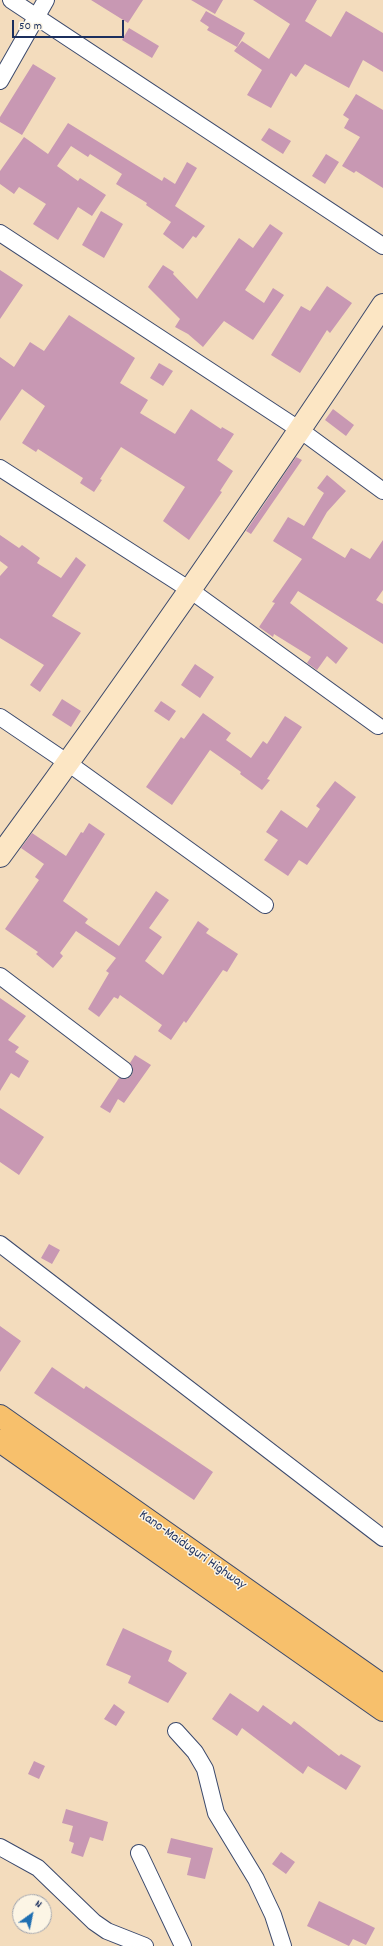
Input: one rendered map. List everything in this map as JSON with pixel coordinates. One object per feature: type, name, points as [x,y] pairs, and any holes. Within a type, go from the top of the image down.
[{"type":"highway","name":"Kano-Maiduguri Highway","points":[[0,1416],[383,1686]]},
{"type":"highway","name":"Kano-Maiduguri Highway","points":[[0,1441],[383,1710]]},
{"type":"street","points":[[12,0],[383,246]]},
{"type":"street","points":[[0,81],[46,0]]},
{"type":"street","points":[[0,233],[300,430],[383,491]]},
{"type":"street","points":[[0,856],[68,763],[190,590],[300,430],[383,305]]},
{"type":"street","points":[[0,468],[190,590],[378,726]]},
{"type":"street","points":[[0,717],[68,763],[265,905]]},
{"type":"street","points":[[0,976],[124,1070]]},
{"type":"street","points":[[0,1244],[383,1538]]},
{"type":"street","points":[[176,1731],[195,1752],[205,1769],[216,1813],[256,1879],[273,1915],[283,1946]]},
{"type":"street","points":[[0,1847],[38,1868],[94,1922],[107,1931],[145,1946]]},
{"type":"street","points":[[139,1853],[183,1946]]},
{"type":"building","points":[[91,0],[143,0],[128,23]]},
{"type":"building","points":[[191,0],[223,0],[215,14]]},
{"type":"building","points":[[253,0],[317,0],[305,21],[331,37],[346,11],[383,33],[383,72],[363,60],[349,88],[305,64],[296,77],[291,73],[271,108],[247,95],[262,70],[234,51],[242,41],[269,59],[290,24]]},
{"type":"building","points":[[206,11],[245,33],[237,47],[207,30],[209,27],[200,21]]},
{"type":"building","points":[[129,28],[159,46],[152,58],[122,40]]},
{"type":"building","points":[[33,64],[56,78],[22,135],[0,122],[0,117]]},
{"type":"building","points":[[356,94],[383,110],[383,188],[356,171],[354,173],[342,166],[360,137],[344,128],[349,119],[343,115]]},
{"type":"building","points":[[68,123],[162,181],[164,177],[175,184],[187,162],[197,168],[175,206],[205,226],[196,238],[193,236],[183,249],[163,234],[171,222],[146,205],[147,203],[116,184],[122,174],[90,154],[88,157],[71,146],[57,166],[78,181],[80,178],[106,195],[92,216],[78,207],[58,240],[33,224],[46,204],[19,187],[14,194],[0,184],[0,171],[24,137],[48,154]]},
{"type":"building","points":[[269,128],[291,141],[283,154],[261,140]]},
{"type":"building","points":[[326,154],[339,162],[325,184],[312,176]]},
{"type":"building","points":[[101,211],[123,224],[104,258],[82,245]]},
{"type":"building","points":[[270,224],[283,233],[245,290],[264,303],[273,288],[284,295],[253,340],[224,321],[203,347],[188,334],[175,327],[180,319],[148,287],[163,265],[174,272],[173,274],[197,299],[239,238],[253,248]]},
{"type":"building","points":[[0,270],[23,285],[0,319]]},
{"type":"building","points":[[327,286],[352,303],[330,333],[327,330],[300,373],[271,355],[301,306],[310,311]]},
{"type":"building","points":[[69,315],[135,358],[120,383],[148,400],[140,413],[175,434],[191,409],[221,429],[222,427],[234,434],[217,460],[233,471],[220,491],[222,492],[189,540],[163,521],[185,487],[121,447],[100,479],[102,480],[94,492],[80,483],[83,478],[38,449],[36,452],[22,443],[45,406],[22,389],[0,421],[0,357],[14,367],[30,342],[44,351]]},
{"type":"building","points":[[159,363],[173,371],[163,386],[150,378]]},
{"type":"building","points":[[333,409],[354,425],[346,436],[325,420]]},
{"type":"building","points":[[296,457],[302,460],[251,534],[246,531]]},
{"type":"building","points":[[327,475],[346,491],[327,512],[312,538],[345,558],[351,548],[370,559],[383,540],[383,590],[376,600],[383,604],[383,644],[298,591],[290,603],[348,648],[336,664],[327,656],[317,670],[307,663],[311,657],[274,634],[273,637],[259,627],[275,603],[272,602],[302,559],[273,541],[288,517],[304,526],[324,493],[317,488]]},
{"type":"building","points":[[0,535],[19,548],[22,545],[40,558],[37,563],[61,578],[76,557],[86,565],[52,616],[81,633],[40,692],[30,685],[44,665],[0,638],[0,576],[8,567],[0,561]]},
{"type":"building","points":[[195,664],[214,677],[200,698],[181,685]]},
{"type":"building","points":[[62,699],[81,711],[71,727],[52,715]]},
{"type":"building","points":[[161,701],[176,711],[169,721],[154,711]]},
{"type":"building","points":[[203,713],[231,733],[226,740],[251,758],[263,741],[267,744],[285,716],[302,727],[267,779],[270,780],[262,790],[240,774],[241,772],[210,750],[172,805],[146,787],[181,737],[184,739]]},
{"type":"building","points":[[335,781],[356,797],[307,865],[299,860],[288,876],[264,860],[278,840],[266,832],[281,810],[307,828],[320,809],[316,806]]},
{"type":"building","points":[[89,823],[105,834],[63,901],[88,919],[85,923],[119,946],[156,891],[169,900],[149,928],[162,937],[145,961],[163,975],[198,921],[209,929],[206,933],[238,954],[227,972],[223,970],[186,1023],[184,1021],[171,1040],[158,1031],[162,1025],[120,995],[118,999],[114,997],[99,1017],[88,1009],[109,973],[106,971],[116,958],[76,931],[60,953],[63,956],[53,968],[36,954],[38,952],[5,929],[39,880],[35,877],[44,864],[21,848],[32,833],[66,856],[81,832],[83,833]]},
{"type":"building","points":[[0,998],[26,1016],[8,1040],[19,1047],[15,1052],[29,1061],[19,1078],[11,1073],[0,1091]]},
{"type":"building","points":[[135,1055],[151,1065],[124,1103],[118,1099],[110,1113],[100,1107],[119,1078],[127,1079],[132,1075],[133,1071],[130,1063]]},
{"type":"building","points":[[0,1108],[44,1137],[19,1175],[0,1162]]},
{"type":"building","points":[[49,1244],[60,1250],[52,1264],[41,1258]]},
{"type":"building","points":[[0,1326],[21,1341],[0,1372]]},
{"type":"building","points":[[52,1367],[84,1389],[86,1386],[213,1472],[194,1500],[34,1393]]},
{"type":"building","points":[[123,1628],[172,1651],[168,1661],[187,1673],[168,1703],[128,1683],[131,1676],[106,1665]]},
{"type":"building","points":[[230,1693],[258,1712],[263,1705],[291,1725],[294,1721],[339,1756],[341,1754],[361,1766],[346,1790],[308,1766],[303,1774],[242,1728],[237,1736],[212,1719]]},
{"type":"building","points":[[114,1704],[125,1712],[116,1726],[104,1719]]},
{"type":"building","points":[[34,1761],[45,1766],[39,1779],[28,1774]]},
{"type":"building","points":[[66,1809],[108,1822],[103,1841],[90,1837],[83,1857],[71,1853],[74,1843],[69,1841],[73,1826],[62,1823]]},
{"type":"building","points":[[171,1838],[213,1848],[205,1879],[187,1875],[191,1858],[167,1853]]},
{"type":"building","points":[[281,1852],[295,1862],[286,1874],[272,1864]]},
{"type":"building","points":[[319,1901],[375,1928],[366,1945],[353,1939],[349,1946],[307,1926]]}]
